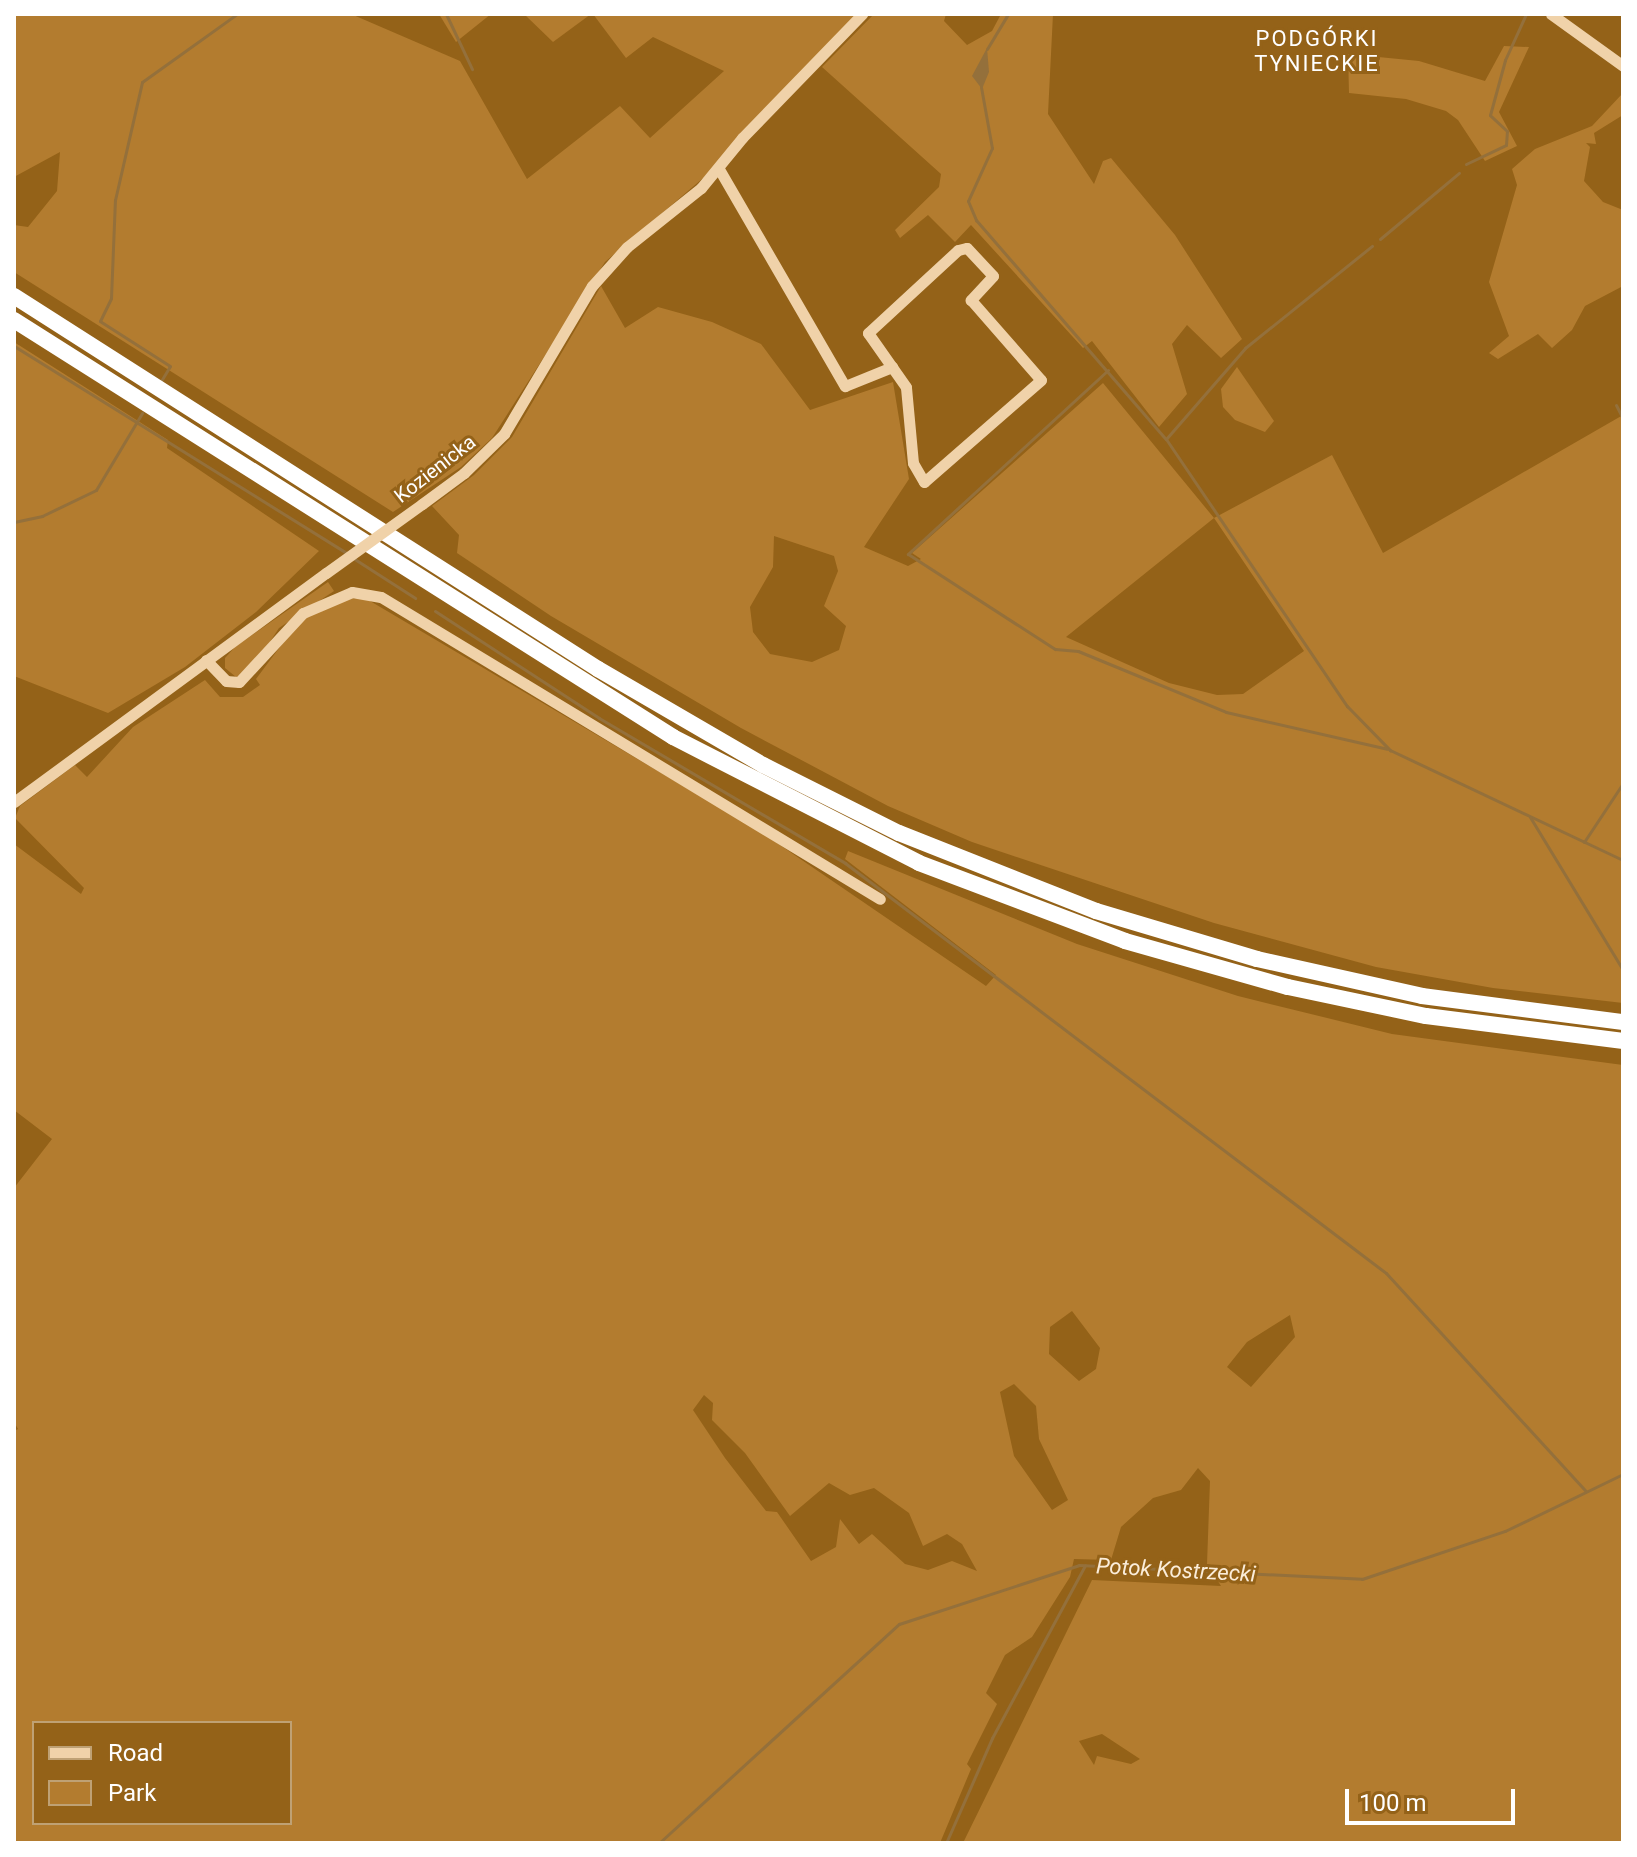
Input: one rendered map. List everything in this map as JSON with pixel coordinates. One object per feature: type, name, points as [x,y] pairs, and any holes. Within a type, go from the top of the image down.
[{"type":"highway","points":[[14,296],[619,681],[763,765],[899,833],[1096,911],[1257,959],[1422,996],[1623,1022]]},
{"type":"highway","points":[[14,320],[673,737],[919,863],[1125,941],[1288,987],[1426,1016],[1623,1041]]},
{"type":"street","name":"Kozienicka","points":[[14,802],[464,473],[504,434],[601,276],[627,247],[682,207],[862,14]]},
{"type":"street","points":[[1551,14],[1623,66]]},
{"type":"street","points":[[719,169],[845,386],[892,367]]},
{"type":"street","points":[[967,248],[993,276],[971,300],[1041,380],[924,482],[913,463],[906,387],[892,367],[868,333],[958,250],[967,248]]},
{"type":"street","points":[[206,660],[226,681],[239,682],[303,613],[352,592],[395,602],[880,899]]},
{"type":"green space","points":[[14,14],[351,14],[460,61],[527,179],[620,106],[650,138],[724,71],[653,37],[626,58],[593,14],[857,14],[702,179],[605,262],[492,438],[461,467],[393,512],[14,272],[14,225],[28,227],[57,191],[60,152],[14,177]]},
{"type":"green space","points":[[439,14],[491,14],[456,42]]},
{"type":"green space","points":[[524,14],[591,14],[553,42]]},
{"type":"green space","points":[[874,14],[946,14],[944,21],[967,45],[992,31],[1001,14],[1053,14],[1048,114],[1094,184],[1103,161],[1111,158],[1175,235],[1242,339],[1221,358],[1187,325],[1172,344],[1187,394],[1159,427],[1092,341],[1083,348],[971,225],[955,242],[928,215],[900,238],[895,230],[939,187],[941,174],[822,67]]},
{"type":"green space","points":[[1504,46],[1529,47],[1499,112],[1517,146],[1485,161],[1458,120],[1446,111],[1406,99],[1349,93],[1348,54],[1419,61],[1485,81]]},
{"type":"green space","points":[[1623,93],[1623,115],[1594,133],[1596,144],[1586,143],[1590,147],[1584,181],[1603,202],[1623,210],[1623,286],[1585,306],[1572,330],[1552,348],[1538,334],[1498,359],[1489,353],[1509,336],[1489,282],[1517,185],[1512,169],[1535,149],[1592,126]]},
{"type":"green space","points":[[601,286],[625,328],[658,307],[712,322],[761,344],[810,410],[893,382],[909,479],[864,547],[908,566],[921,559],[912,553],[1103,383],[1214,518],[1332,455],[1383,553],[1623,415],[1623,1003],[1493,988],[1376,967],[1214,923],[972,842],[888,806],[741,728],[551,616],[457,553],[459,535],[432,506],[474,475],[512,437]],"holes":[[[1214,518],[1304,651],[1243,694],[1217,695],[1169,683],[1066,637]],[[774,536],[834,556],[838,571],[824,606],[846,626],[839,650],[812,662],[770,654],[753,632],[750,607],[773,567]]]},
{"type":"green space","points":[[14,342],[168,440],[167,448],[319,551],[256,612],[185,667],[108,713],[14,676]]},
{"type":"green space","points":[[1237,367],[1274,421],[1265,432],[1235,420],[1223,407],[1221,389]]},
{"type":"green space","points":[[328,582],[334,591],[279,628],[250,672],[236,677],[225,668],[225,658],[235,647]]},
{"type":"green space","points":[[365,598],[761,832],[986,986],[996,975],[845,859],[848,851],[1077,944],[1238,996],[1392,1034],[1623,1065],[1623,1843],[963,1843],[1092,1580],[1221,1586],[1207,1564],[1210,1481],[1198,1468],[1181,1490],[1153,1498],[1121,1527],[1111,1560],[1074,1559],[1070,1577],[1032,1637],[1005,1655],[986,1693],[997,1704],[967,1764],[971,1769],[940,1843],[14,1843],[14,1431],[18,1429],[14,1422],[14,1188],[52,1139],[14,1110],[14,844],[81,894],[84,888],[15,818],[20,806],[75,765],[87,777],[133,727],[205,680],[220,697],[243,697],[260,685],[256,679],[294,628],[315,610],[343,599]],"holes":[[[1072,1311],[1100,1348],[1096,1369],[1079,1381],[1049,1354],[1050,1327]],[[1290,1315],[1295,1337],[1251,1387],[1227,1367],[1247,1342]],[[1014,1384],[1036,1406],[1039,1439],[1068,1500],[1052,1510],[1014,1456],[1000,1392]],[[704,1395],[713,1403],[712,1420],[745,1453],[790,1516],[829,1483],[850,1495],[874,1488],[909,1513],[923,1546],[947,1534],[962,1544],[977,1571],[952,1561],[928,1570],[905,1564],[872,1534],[859,1544],[840,1519],[836,1547],[811,1561],[777,1512],[766,1511],[693,1410]],[[1102,1734],[1140,1759],[1131,1764],[1097,1756],[1094,1765],[1079,1741]]]},
{"type":"shaded area","points":[[987,48],[989,72],[982,89],[972,76]]},
{"type":"waterway","points":[[161,381],[170,366],[100,321],[111,298],[115,200],[142,82],[237,14]]},
{"type":"waterway","points":[[446,14],[472,69]]},
{"type":"waterway","points":[[987,49],[1008,14]]},
{"type":"waterway","points":[[1466,164],[1506,145],[1507,131],[1490,115],[1505,60],[1526,14]]},
{"type":"waterway","points":[[981,87],[992,148],[968,201],[976,220],[1166,439],[1347,706],[1390,750],[1623,860]]},
{"type":"waterway","points":[[1380,239],[1459,173]]},
{"type":"waterway","points":[[1166,439],[1245,348],[1372,246]]},
{"type":"waterway","points":[[14,346],[347,553]]},
{"type":"waterway","points":[[1108,370],[908,554],[1055,649],[1078,651],[1226,712],[1387,749]]},
{"type":"waterway","points":[[1616,405],[1623,419]]},
{"type":"waterway","points":[[14,522],[42,516],[96,490],[142,413]]},
{"type":"waterway","points":[[353,558],[415,598]]},
{"type":"waterway","points":[[435,611],[599,718],[845,863],[1386,1273],[1586,1491]]},
{"type":"waterway","points":[[1584,842],[1623,783]]},
{"type":"waterway","points":[[1530,817],[1623,970]]},
{"type":"waterway","name":"Potok Kostrzecki","points":[[659,1843],[899,1624],[1079,1565],[1362,1579],[1505,1531],[1623,1474]]},
{"type":"waterway","points":[[946,1843],[992,1738],[1085,1565]]},
{"type":"district","name":"PODGÓRKI TYNIECKIE","points":[[1317,50]]}]
